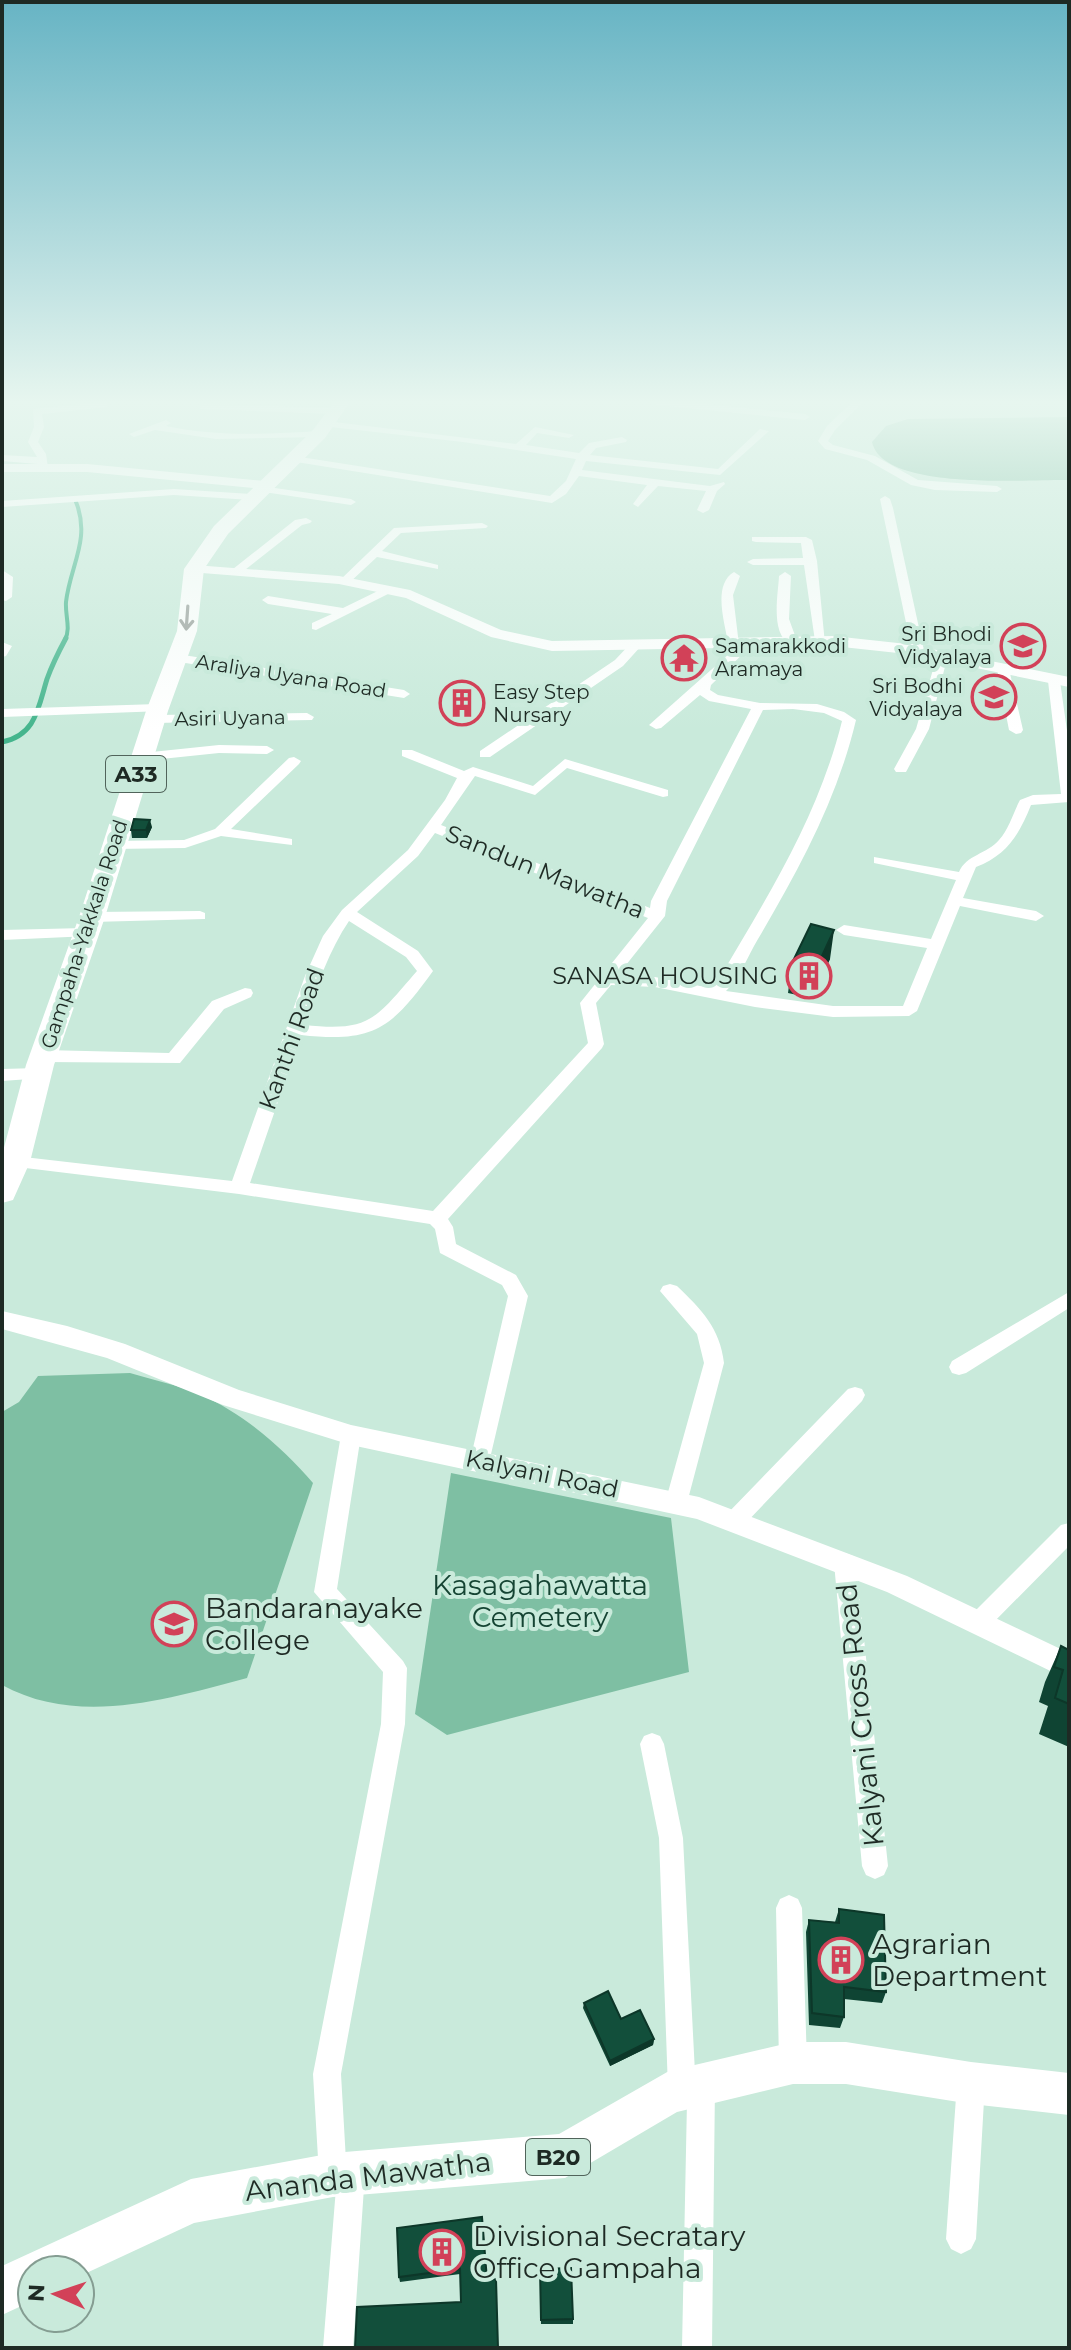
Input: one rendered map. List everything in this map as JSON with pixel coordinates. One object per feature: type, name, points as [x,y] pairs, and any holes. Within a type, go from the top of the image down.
[{"type":"highway","name":"Gampaha-Yakkala Road","points":[[2,1192],[15,1162],[41,1065],[156,714],[187,631],[194,569],[221,530],[238,512]]},
{"type":"main road","name":"Ananda Mawatha","points":[[77,2254],[191,2201],[342,2174],[565,2156],[669,2092],[793,2063],[846,2063],[971,2083],[1069,2094]]},
{"type":"street","points":[[888,512],[918,651]]},
{"type":"street","points":[[237,571],[299,522],[306,521]]},
{"type":"street","points":[[345,581],[398,530],[482,526]]},
{"type":"street","points":[[756,539],[806,540],[821,641]]},
{"type":"street","points":[[374,553],[434,567]]},
{"type":"street","points":[[753,562],[811,561]]},
{"type":"street","points":[[194,569],[345,581],[410,594],[496,634],[552,646],[821,641],[942,655],[1062,682],[1069,798],[1033,799],[1025,803],[1011,838],[990,857],[970,864],[909,1011],[770,1005],[655,982],[606,980]]},
{"type":"street","points":[[2,574],[7,577],[6,597]]},
{"type":"street","points":[[734,576],[727,595],[742,642]]},
{"type":"street","points":[[785,576],[783,619],[791,641]]},
{"type":"street","points":[[316,626],[390,590]]},
{"type":"street","points":[[268,600],[345,612]]},
{"type":"street","points":[[656,725],[705,684],[742,642]]},
{"type":"street","points":[[485,754],[619,663],[636,645]]},
{"type":"street","points":[[2,646],[6,646],[2,653]]},
{"type":"street","points":[[901,769],[924,731],[932,684],[942,655]]},
{"type":"street","name":"Araliya Uyana Road","points":[[177,658],[404,694]]},
{"type":"street","points":[[1003,669],[1016,730]]},
{"type":"street","points":[[705,684],[705,696],[753,703],[758,707],[777,704],[837,711],[849,720],[844,746],[798,860],[722,987],[706,992]]},
{"type":"street","points":[[436,1218],[596,1044],[588,1003],[657,916],[659,901],[758,707]]},
{"type":"street","name":"Asiri Uyana","points":[[2,713],[307,717]]},
{"type":"street","points":[[142,757],[219,749],[267,750]]},
{"type":"street","points":[[407,753],[465,776],[473,771],[535,791],[565,763],[663,793]]},
{"type":"street","points":[[113,845],[185,844],[220,832],[294,761]]},
{"type":"street","name":"Kanthi Road","points":[[239,1188],[331,936],[347,913],[413,853],[452,801],[465,776]]},
{"type":"street","name":"Sandun Mawatha","points":[[433,827],[657,916]]},
{"type":"street","points":[[220,832],[287,842]]},
{"type":"street","points":[[879,860],[964,877]]},
{"type":"street","points":[[955,901],[1036,916]]},
{"type":"street","points":[[295,1029],[340,1035],[359,1034],[376,1027],[425,971],[412,954],[347,913]]},
{"type":"street","points":[[2,935],[200,916]]},
{"type":"street","points":[[844,930],[936,945]]},
{"type":"street","points":[[2,1075],[41,1065],[174,1059],[218,1005],[245,993]]},
{"type":"street","points":[[15,1162],[239,1188],[436,1218],[444,1227],[447,1248],[509,1280],[518,1296],[481,1461]]},
{"type":"street","points":[[670,1291],[707,1333],[713,1343],[714,1363],[676,1503]]},
{"type":"street","points":[[959,1367],[1069,1299]]},
{"type":"street","name":"Kalyani Road","points":[[2,1320],[67,1335],[116,1351],[232,1398],[351,1435],[676,1503],[734,1521],[845,1563],[1069,1667]]},
{"type":"street","points":[[734,1521],[855,1395]]},
{"type":"street","points":[[338,2348],[342,2174],[327,2074],[393,1724],[395,1668],[325,1592],[351,1435]]},
{"type":"street","points":[[978,1623],[1069,1532]]},
{"type":"street","name":"Kalyani Cross Road","points":[[845,1563],[875,1866]]},
{"type":"street","points":[[652,1744],[671,1838],[692,2086],[697,2348]]},
{"type":"street","points":[[789,1908],[793,2063]]},
{"type":"street","points":[[961,2239],[971,2083]]},
{"type":"green space","points":[[130,1373],[193,1391],[232,1412],[276,1445],[313,1483],[247,1678],[155,1701],[124,1705],[62,1705],[31,1698],[2,1685],[2,1412],[19,1402],[38,1376]]},
{"type":"green space","name":"Kasagahawatta Cemetery","points":[[451,1473],[671,1518],[689,1672],[447,1735],[415,1714]]},
{"type":"building","points":[[134,819],[150,820],[146,830],[131,830]]},
{"type":"building","points":[[811,924],[834,930],[816,969],[792,963]]},
{"type":"building","points":[[1061,1646],[1069,1650],[1069,1704],[1055,1698],[1063,1670],[1054,1667]]},
{"type":"building","name":"Agrarian Department","points":[[839,1909],[884,1915],[886,1992],[844,1987],[844,2017],[812,2013],[809,1920],[839,1923]]},
{"type":"building","points":[[608,1991],[621,2019],[640,2010],[654,2039],[610,2061],[584,2003]]},
{"type":"building","points":[[482,2217],[487,2280],[496,2279],[498,2348],[355,2348],[357,2307],[461,2302],[460,2269],[399,2277],[397,2228]]},
{"type":"building","name":"Divisional Secratary Office Gampaha","points":[[571,2268],[573,2319],[541,2320],[540,2269]]},
{"type":"waterway","points":[[65,640],[68,626],[66,602],[80,540],[79,512]]},
{"type":"waterway","points":[[2,742],[22,733],[34,719],[49,674],[66,638]]},
{"type":"place","name":"Sri Bhodi Vidyalaya","points":[[1023,646]]},
{"type":"place","name":"Samarakkodi Aramaya","points":[[684,658]]},
{"type":"place","name":"Sri Bodhi Vidyalaya","points":[[994,697]]},
{"type":"place","name":"Easy Step Nursary","points":[[462,703]]},
{"type":"place","name":"SANASA HOUSING","points":[[809,976]]},
{"type":"place","name":"Bandaranayake College","points":[[174,1624]]},
{"type":"place","name":"Agrarian Department","points":[[841,1960]]},
{"type":"place","name":"Divisional Secratary Office Gampaha","points":[[442,2252]]}]
